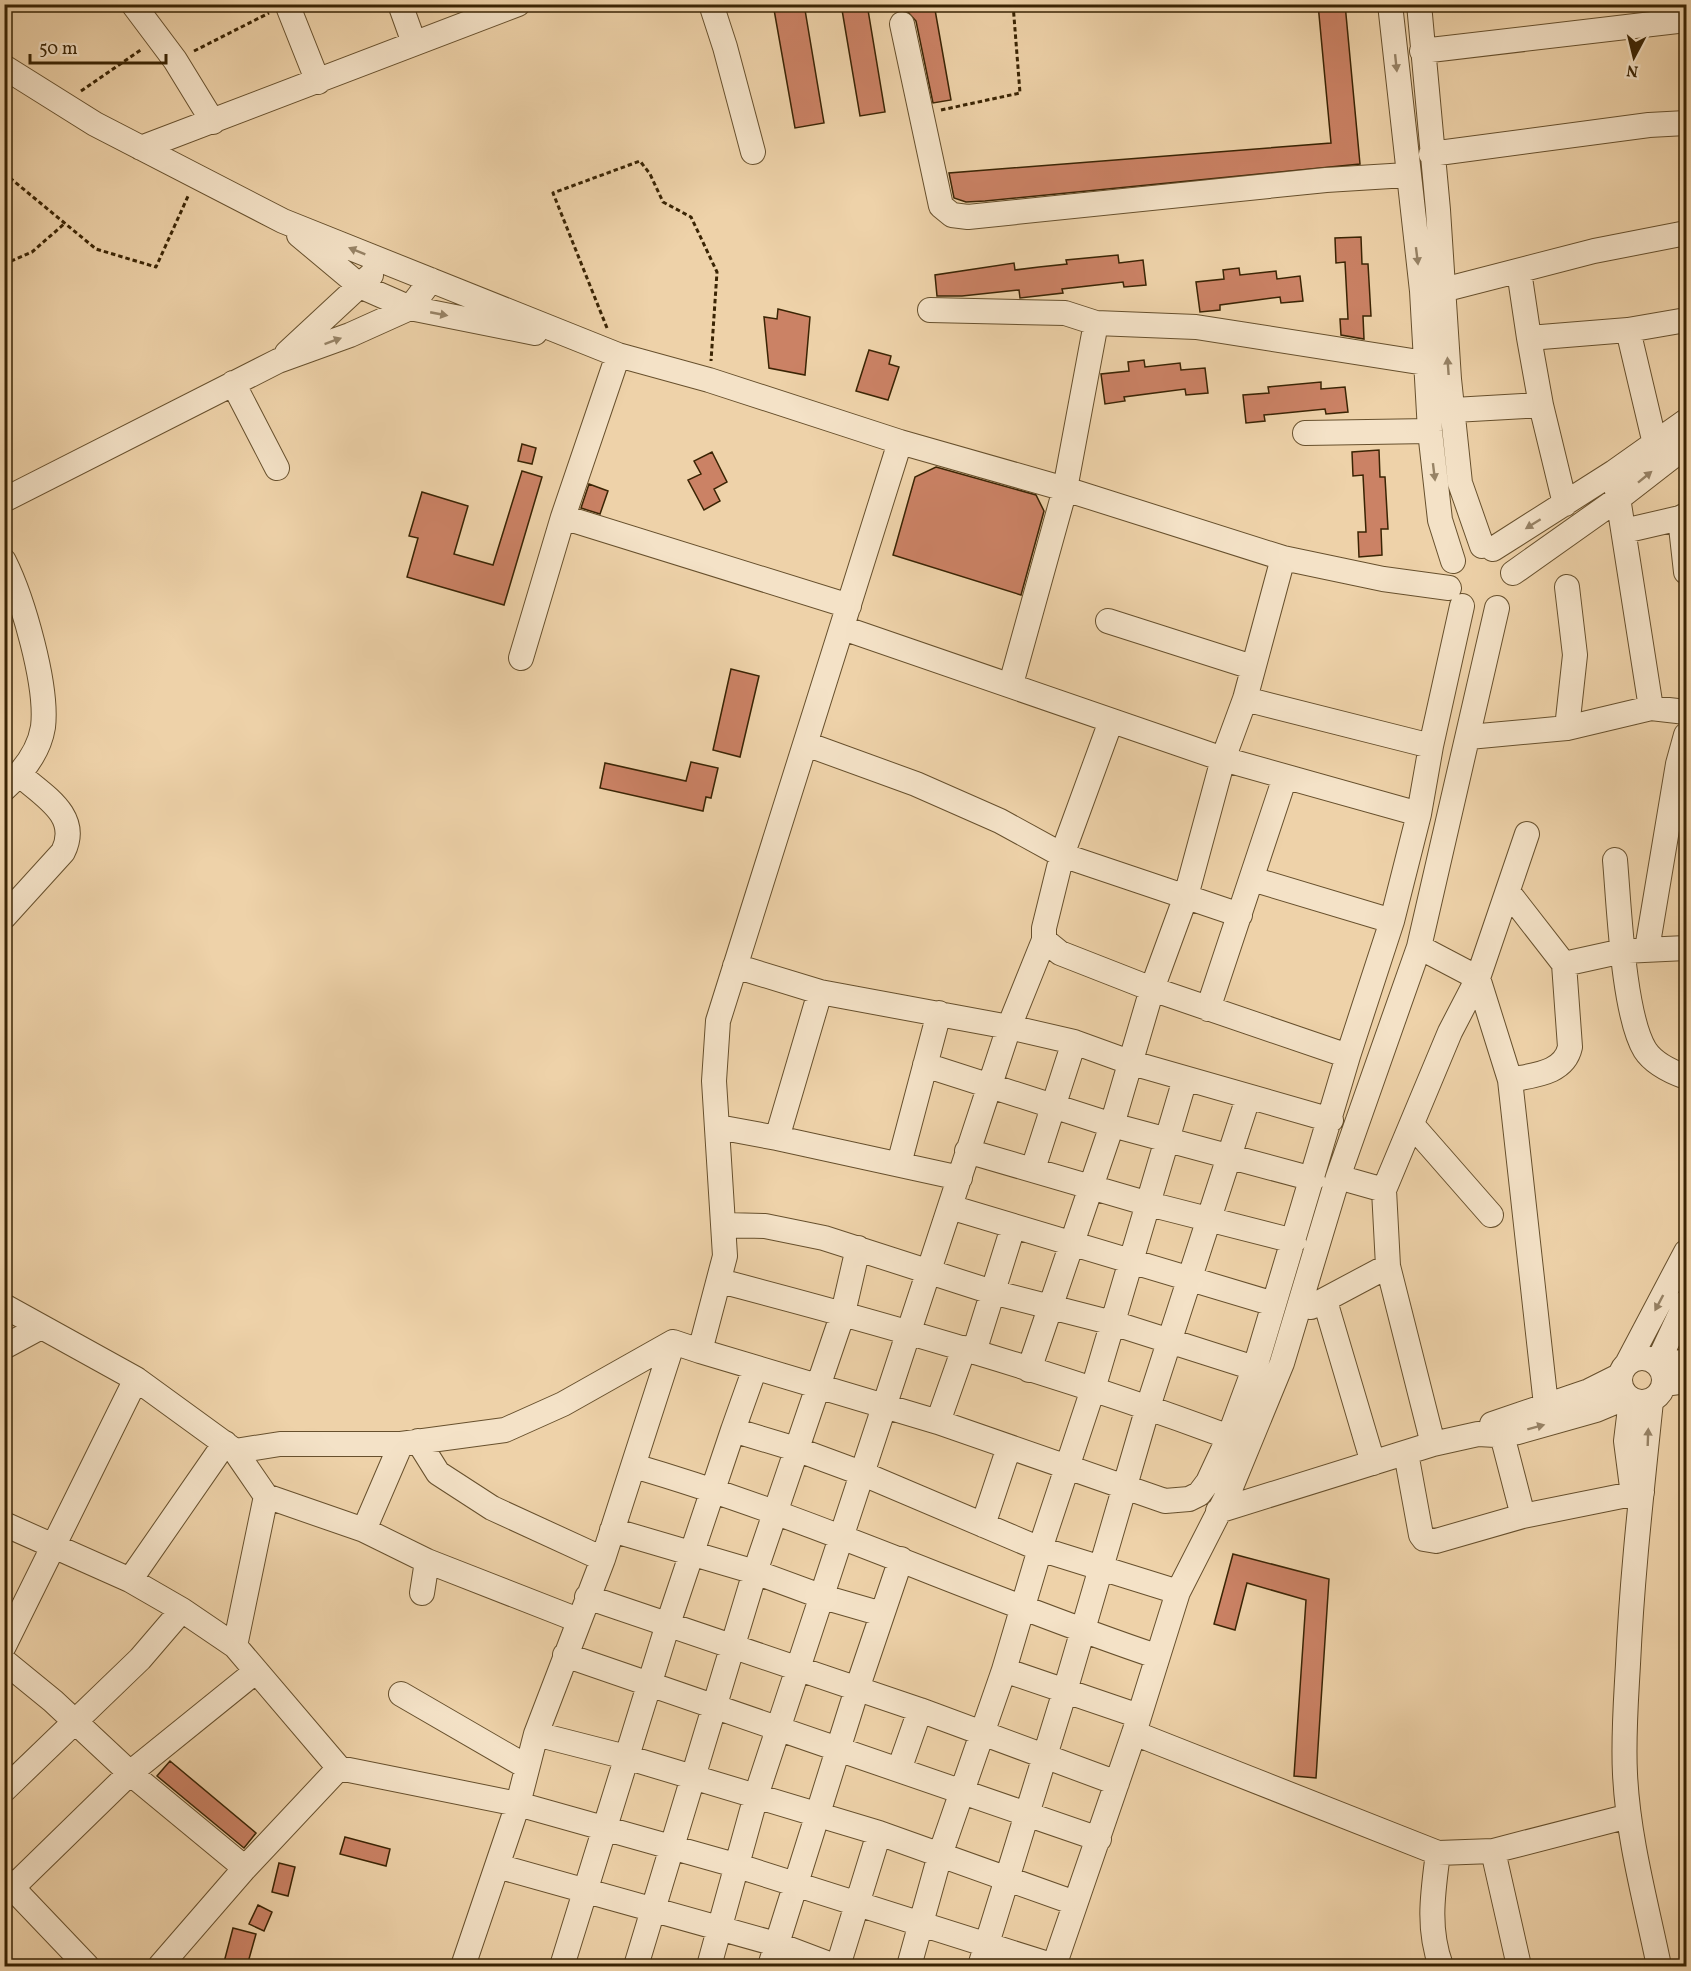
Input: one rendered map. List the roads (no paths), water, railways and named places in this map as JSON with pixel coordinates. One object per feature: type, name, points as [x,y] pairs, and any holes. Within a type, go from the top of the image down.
[{"type":"street","points":[[133,4],[175,60],[213,122]]},
{"type":"street","points":[[400,4],[414,42]]},
{"type":"street","points":[[141,148],[518,4]]},
{"type":"street","points":[[711,4],[725,46],[753,152]]},
{"type":"street","points":[[1390,4],[1407,175],[1422,291],[1430,431],[1440,520],[1453,561]]},
{"type":"street","points":[[4,1524],[130,1580],[182,1610],[235,1646],[339,1768],[518,1804],[735,1865],[921,1922],[983,1956],[1054,1966],[1099,1839],[1178,1592],[1254,1434],[1282,1364],[1338,1177],[1419,947],[1438,856],[1497,608],[1509,595],[1513,573],[1508,561],[1487,548],[1460,483],[1449,379],[1438,210],[1431,154],[1419,4]]},
{"type":"street","points":[[282,7],[318,81]]},
{"type":"street","points":[[1422,51],[1655,14],[1686,20]]},
{"type":"street","points":[[902,24],[941,206],[952,215],[968,217],[1326,180],[1407,175]]},
{"type":"street","points":[[4,67],[62,104],[141,148],[283,222],[618,355],[709,380],[900,442],[1065,489],[1282,558],[1456,597],[1479,612],[1497,608]]},
{"type":"street","points":[[1431,154],[1648,125],[1686,123]]},
{"type":"street","points":[[283,222],[360,286],[410,308],[595,345]]},
{"type":"street","points":[[1443,290],[1594,251],[1686,234]]},
{"type":"street","points":[[278,361],[385,262]]},
{"type":"street","points":[[1520,271],[1528,338],[1541,405],[1565,504]]},
{"type":"street","points":[[4,500],[278,361],[351,335],[410,308],[431,280]]},
{"type":"street","points":[[930,310],[1065,313],[1096,322],[1196,327],[1425,363]]},
{"type":"street","points":[[1528,338],[1628,330],[1686,321]]},
{"type":"street","points":[[1011,684],[1065,489],[1096,322]]},
{"type":"street","points":[[1628,330],[1655,444]]},
{"type":"street","points":[[520,658],[563,517],[618,355]]},
{"type":"street","points":[[233,383],[277,468]]},
{"type":"street","points":[[1454,410],[1541,405]]},
{"type":"street","points":[[130,1580],[230,1447],[280,1444],[410,1443],[505,1430],[604,1383],[674,1342],[938,1422],[1165,1501],[1189,1499],[1199,1494],[1208,1482],[1229,1437],[1254,1368],[1331,1120],[1348,1056],[1392,921],[1419,814],[1431,746],[1456,597],[1448,574],[1453,561],[1466,550],[1487,548],[1565,504],[1686,421]]},
{"type":"street","points":[[1305,433],[1430,431]]},
{"type":"street","points":[[700,1351],[725,1256],[725,1225],[714,1081],[718,1021],[900,442]]},
{"type":"street","points":[[1513,573],[1619,498],[1686,446]]},
{"type":"street","points":[[1614,472],[1651,708]]},
{"type":"street","points":[[563,517],[846,617],[1011,684],[1111,721],[1223,759],[1419,814]]},
{"type":"street","points":[[1624,531],[1683,517],[1686,572]]},
{"type":"street","points":[[1029,1370],[1112,1125],[1152,989],[1186,896],[1223,759],[1245,699],[1282,558]]},
{"type":"street","points":[[4,561],[26,620],[38,673],[43,727],[37,747],[9,783],[61,811],[67,822],[69,839],[63,852],[4,917]]},
{"type":"street","points":[[1567,587],[1575,655],[1567,728]]},
{"type":"street","points":[[1108,621],[1252,667]]},
{"type":"street","points":[[1245,699],[1431,746]]},
{"type":"street","points":[[1468,737],[1567,728],[1651,708],[1686,712]]},
{"type":"street","points":[[709,1966],[735,1865],[756,1796],[1009,1027],[1044,940],[1044,928],[1062,855],[1111,721]]},
{"type":"street","points":[[1635,950],[1686,735]]},
{"type":"street","points":[[806,744],[927,788],[1000,821],[1062,855],[1240,915]]},
{"type":"street","points":[[1208,1009],[1285,777]]},
{"type":"street","points":[[1433,1444],[1388,1266],[1384,1190],[1413,1126],[1450,1032],[1478,978],[1527,834]]},
{"type":"street","points":[[1615,860],[1635,950],[1636,1027],[1646,1050],[1665,1068],[1686,1077]]},
{"type":"street","points":[[1252,879],[1392,921]]},
{"type":"street","points":[[1508,892],[1564,964],[1570,1047],[1568,1057],[1555,1069],[1510,1080]]},
{"type":"street","points":[[1044,940],[1060,953],[1152,989],[1348,1056]]},
{"type":"street","points":[[1419,947],[1478,978],[1510,1080],[1546,1405]]},
{"type":"street","points":[[1564,964],[1635,950],[1686,948]]},
{"type":"street","points":[[735,966],[820,992],[939,1013],[1074,1042],[1132,1063],[1331,1120]]},
{"type":"street","points":[[777,1138],[820,992]]},
{"type":"street","points":[[899,1164],[939,1013]]},
{"type":"street","points":[[1033,1169],[1074,1042]]},
{"type":"street","points":[[925,1065],[1054,1104],[1112,1125],[1313,1179]]},
{"type":"street","points":[[909,1966],[940,1855],[1004,1670],[1040,1549],[1093,1389],[1185,1079]]},
{"type":"street","points":[[983,1956],[1083,1632],[1149,1407],[1248,1098]]},
{"type":"street","points":[[1413,1126],[1491,1215]]},
{"type":"street","points":[[718,1127],[960,1178]]},
{"type":"street","points":[[968,1151],[1149,1204],[1294,1241]]},
{"type":"street","points":[[1338,1177],[1384,1190]]},
{"type":"street","points":[[950,1207],[1191,1278],[1274,1305]]},
{"type":"street","points":[[725,1225],[765,1226],[790,1230],[858,1248],[992,1292],[1113,1323],[1254,1368]]},
{"type":"street","points":[[938,1422],[992,1292],[1013,1227]]},
{"type":"street","points":[[636,1966],[695,1778],[755,1572],[843,1313],[858,1248]]},
{"type":"street","points":[[1659,1966],[1629,1816],[1625,1774],[1624,1724],[1638,1500],[1626,1441],[1647,1381],[1686,1252]]},
{"type":"street","points":[[1299,1312],[1325,1301],[1388,1266]]},
{"type":"street","points":[[720,1281],[843,1313],[969,1350],[1149,1407],[1229,1437]]},
{"type":"street","points":[[1325,1301],[1373,1463]]},
{"type":"street","points":[[1647,1381],[1686,1302]]},
{"type":"street","points":[[4,1306],[136,1379],[230,1447],[266,1496],[364,1530],[427,1560],[578,1620]]},
{"type":"street","points":[[4,1347],[41,1327]]},
{"type":"street","points":[[463,1966],[518,1804],[536,1734],[603,1559],[674,1342]]},
{"type":"street","points":[[1218,1511],[1433,1444],[1478,1434],[1502,1435],[1596,1410],[1686,1361]]},
{"type":"street","points":[[562,1966],[668,1624],[754,1368]]},
{"type":"street","points":[[8,1630],[136,1379]]},
{"type":"street","points":[[1478,1434],[1503,1419],[1589,1391],[1647,1381]]},
{"type":"street","points":[[734,1430],[796,1449],[861,1473],[1040,1549],[1178,1592]]},
{"type":"street","points":[[1502,1435],[1523,1516]]},
{"type":"street","points":[[364,1530],[410,1443]]},
{"type":"street","points":[[410,1443],[438,1473],[492,1508],[603,1559]]},
{"type":"street","points":[[983,1525],[1009,1447]]},
{"type":"street","points":[[1407,1453],[1421,1535],[1424,1539],[1436,1541],[1523,1516],[1638,1500]]},
{"type":"street","points":[[634,1466],[714,1489],[775,1510],[902,1559],[1021,1609],[1156,1656]]},
{"type":"street","points":[[235,1646],[252,1573],[266,1496]]},
{"type":"street","points":[[612,1530],[755,1572],[823,1597],[882,1614]]},
{"type":"street","points":[[773,1955],[857,1689],[902,1559]]},
{"type":"street","points":[[422,1593],[427,1560]]},
{"type":"street","points":[[588,1597],[733,1644],[1117,1783]]},
{"type":"street","points":[[4,1790],[77,1723],[140,1659],[182,1610]]},
{"type":"street","points":[[565,1655],[649,1686],[838,1748],[1099,1839]]},
{"type":"street","points":[[4,1661],[77,1723],[130,1773],[245,1868]]},
{"type":"street","points":[[1004,1670],[1065,1691],[1438,1853],[1493,1851],[1629,1816]]},
{"type":"street","points":[[87,1966],[9,1883],[130,1773],[255,1672]]},
{"type":"street","points":[[401,1694],[527,1767]]},
{"type":"street","points":[[899,1770],[920,1710]]},
{"type":"street","points":[[536,1734],[626,1757],[879,1833],[1075,1903]]},
{"type":"street","points":[[160,1966],[245,1868],[339,1768]]},
{"type":"street","points":[[497,1866],[720,1928],[773,1955],[836,1966],[879,1833]]},
{"type":"street","points":[[1493,1851],[1519,1966]]},
{"type":"street","points":[[1438,1853],[1431,1929],[1441,1966]]}]
